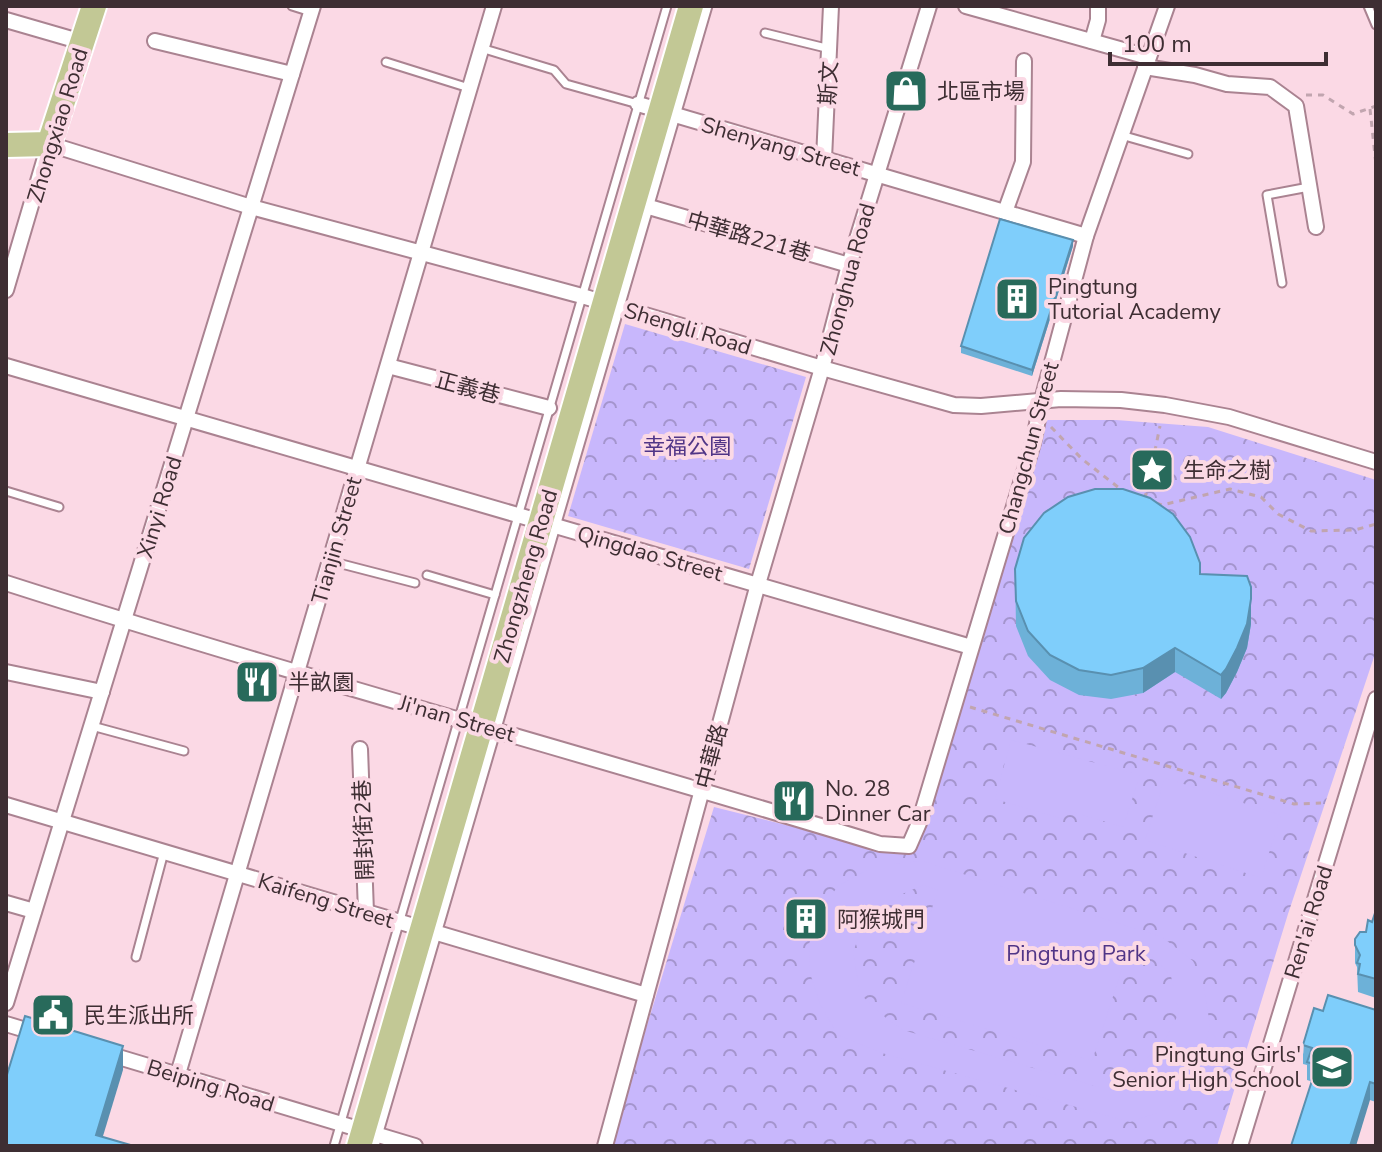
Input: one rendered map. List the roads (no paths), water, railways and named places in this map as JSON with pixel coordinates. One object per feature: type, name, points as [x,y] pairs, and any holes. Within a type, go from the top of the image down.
[{"type":"main road","name":"Zhongxiao Road","points":[[49,144],[94,6]]},
{"type":"main road","name":"Zhongzheng Road","points":[[363,1136],[538,520],[691,6]]},
{"type":"main road","name":"Shengli Road","points":[[6,145],[49,144]]},
{"type":"street","name":"Tianjin Street","points":[[178,1074],[494,6]]},
{"type":"street","name":"斯文","points":[[824,159],[831,6]]},
{"type":"street","name":"Zhonghua Road","points":[[822,368],[849,265],[929,6]]},
{"type":"street","points":[[966,6],[1092,41],[1147,62],[1227,84],[1270,87],[1296,106],[1316,227]]},
{"type":"street","points":[[1092,41],[1098,6]]},
{"type":"street","name":"Changchun Street","points":[[909,846],[919,823],[1033,443],[1086,236],[1167,6]]},
{"type":"street","name":"Xinyi Road","points":[[6,1003],[312,8]]},
{"type":"street","points":[[6,20],[82,42]]},
{"type":"street","points":[[155,41],[292,74]]},
{"type":"street","points":[[1005,212],[1023,162],[1024,61]]},
{"type":"street","name":"Shenyang Street","points":[[658,110],[1086,236]]},
{"type":"street","name":"Shengli Road","points":[[49,144],[251,207],[603,302],[822,368],[963,406],[1042,400],[1121,400],[1194,409],[1376,462]]},
{"type":"street","name":"Zhongxiao Road","points":[[6,290],[49,144]]},
{"type":"street","name":"中華路221巷","points":[[649,207],[849,265]]},
{"type":"street","name":"Qingdao Street","points":[[6,366],[971,647]]},
{"type":"street","name":"正義巷","points":[[388,366],[549,408]]},
{"type":"street","name":"中華路","points":[[605,1146],[758,584],[822,368]]},
{"type":"street","name":"Ji'nan Street","points":[[6,583],[124,621],[880,844],[909,846]]},
{"type":"street","points":[[6,672],[102,692]]},
{"type":"street","name":"Ren'ai Road","points":[[1240,1146],[1376,699]]},
{"type":"street","name":"開封街2巷","points":[[360,749],[366,912]]},
{"type":"street","name":"Kaifeng Street","points":[[6,805],[646,995]]},
{"type":"street","points":[[6,903],[34,911]]},
{"type":"street","points":[[6,1024],[49,1037]]},
{"type":"street","name":"Beiping Road","points":[[92,1049],[178,1074],[363,1136],[415,1146]]},
{"type":"lane","points":[[292,6],[312,8]]},
{"type":"lane","name":"Zhongzheng Road","points":[[479,724],[495,595],[538,520],[549,408],[649,207],[667,6]]},
{"type":"lane","name":"Zhongzheng Road","points":[[658,110],[708,6]]},
{"type":"lane","points":[[1368,6],[1376,25]]},
{"type":"lane","points":[[765,33],[830,49]]},
{"type":"lane","name":"Shenyang Street","points":[[481,48],[554,70],[566,84],[658,110]]},
{"type":"lane","points":[[386,62],[469,88]]},
{"type":"lane","points":[[1121,135],[1188,154]]},
{"type":"lane","points":[[1282,283],[1267,195],[1309,187]]},
{"type":"lane","points":[[6,491],[59,507]]},
{"type":"lane","points":[[330,561],[415,583]]},
{"type":"lane","points":[[427,575],[495,595]]},
{"type":"lane","points":[[92,726],[184,751]]},
{"type":"lane","points":[[136,957],[164,852]]},
{"type":"lane","name":"Zhongzheng Road","points":[[334,1146],[363,1136]]},
{"type":"place","name":"北區市場","points":[[906,91]]},
{"type":"place","name":"Pingtung Tutorial Academy","points":[[1017,299]]},
{"type":"place","name":"生命之樹","points":[[1152,470]]},
{"type":"place","name":"半畝園","points":[[257,682]]},
{"type":"place","name":"No. 28 Dinner Car","points":[[794,801]]},
{"type":"place","name":"阿猴城門","points":[[806,919]]},
{"type":"place","name":"民生派出所","points":[[53,1015]]},
{"type":"place","name":"Pingtung Girls' Senior High School","points":[[1332,1067]]},
{"type":"park label","name":"幸福公園","points":[[687,446]]},
{"type":"park label","name":"Pingtung Park","points":[[1076,953]]}]
